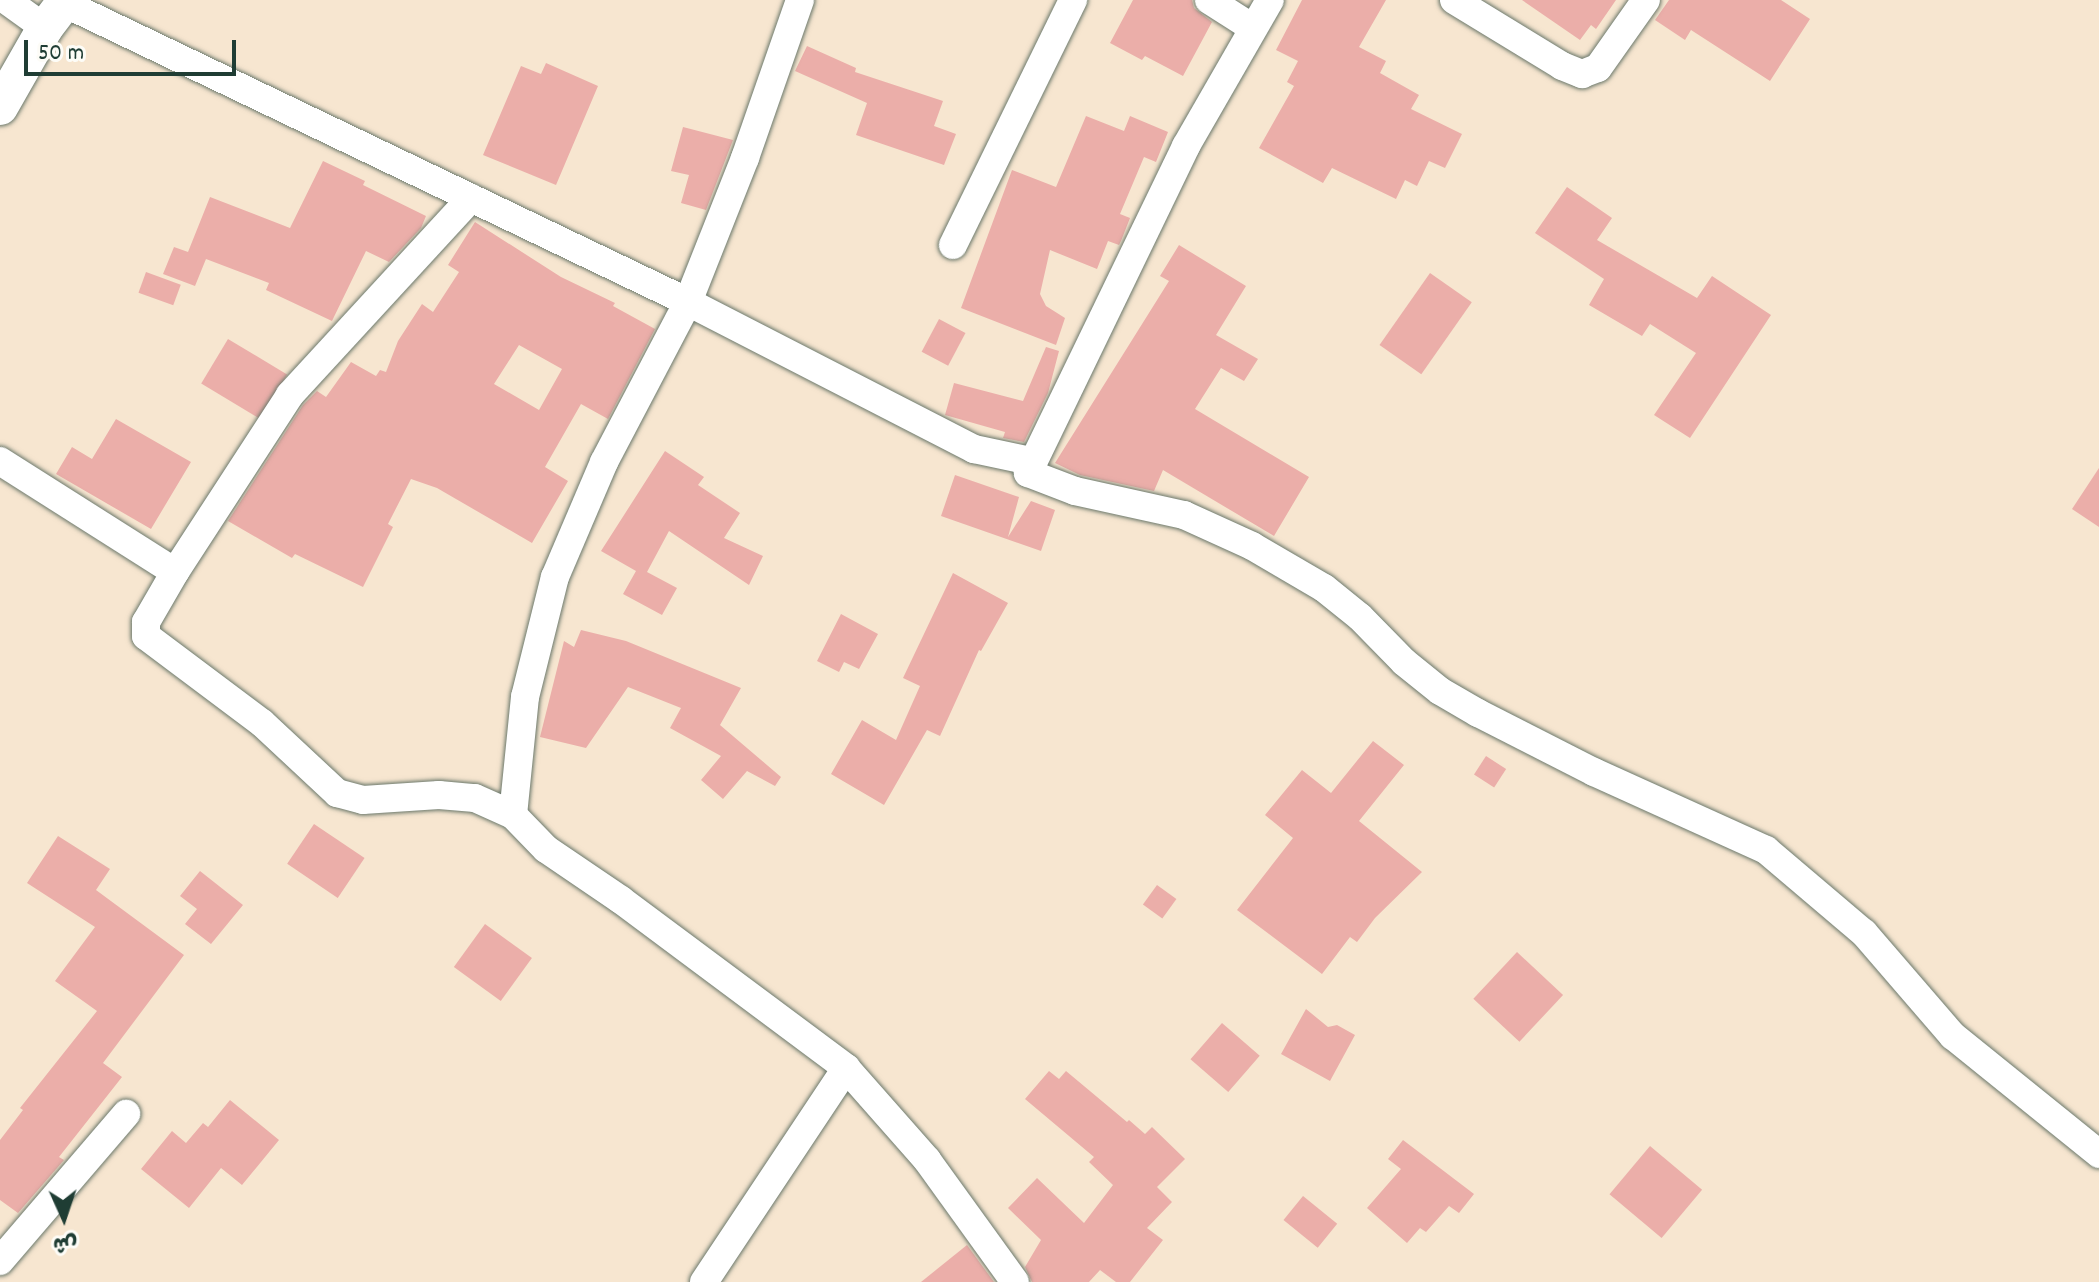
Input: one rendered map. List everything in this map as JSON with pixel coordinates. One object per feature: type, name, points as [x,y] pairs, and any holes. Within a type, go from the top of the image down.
[{"type":"street","points":[[6,0],[58,10],[471,198],[688,302],[974,449],[1026,460],[1028,473]]},
{"type":"street","points":[[513,815],[525,697],[555,577],[604,462],[688,302],[745,158],[800,0]]},
{"type":"street","points":[[953,245],[1073,0]]},
{"type":"street","points":[[1209,0],[1253,28]]},
{"type":"street","points":[[1028,473],[1186,146],[1270,0]]},
{"type":"street","points":[[1454,0],[1562,66],[1582,74],[1598,68],[1646,0]]},
{"type":"street","points":[[0,107],[58,10]]},
{"type":"street","points":[[471,198],[290,395],[146,622],[145,630],[150,642],[262,723],[337,793],[363,800],[439,795],[475,798],[513,815],[546,849],[621,900],[846,1068],[927,1160],[1015,1282]]},
{"type":"street","points":[[0,461],[175,572]]},
{"type":"street","points":[[1028,473],[1075,491],[1184,515],[1252,546],[1324,588],[1360,617],[1404,662],[1465,706],[1594,772],[1766,850],[1864,933],[1953,1036],[2099,1154]]},
{"type":"street","points":[[704,1282],[846,1068]]},
{"type":"street","points":[[0,1261],[126,1114]]},
{"type":"building","points":[[1133,0],[1192,0],[1194,8],[1212,22],[1183,76],[1145,56],[1142,60],[1110,43]]},
{"type":"building","points":[[1302,0],[1386,0],[1359,47],[1386,61],[1380,73],[1419,95],[1411,109],[1462,134],[1445,168],[1429,161],[1417,186],[1405,180],[1396,199],[1332,168],[1323,183],[1259,148],[1294,86],[1287,82],[1298,61],[1276,50]]},
{"type":"building","points":[[1522,0],[1616,0],[1596,29],[1591,25],[1580,40]]},
{"type":"building","points":[[1669,0],[1781,0],[1810,19],[1770,81],[1691,30],[1685,40],[1655,20]]},
{"type":"building","points":[[807,46],[856,68],[855,72],[943,101],[934,126],[956,134],[944,165],[856,135],[867,103],[795,71]]},
{"type":"building","points":[[546,63],[598,86],[556,185],[483,155],[521,66],[541,74]]},
{"type":"building","points":[[1086,116],[1124,131],[1130,116],[1168,132],[1156,162],[1144,157],[1120,214],[1130,218],[1121,241],[1119,245],[1108,241],[1097,269],[1050,250],[1040,294],[1046,306],[1065,318],[1056,345],[961,308],[1012,170],[1056,187]]},
{"type":"building","points":[[683,127],[733,140],[706,210],[681,203],[689,175],[671,171]]},
{"type":"building","points":[[323,161],[426,216],[421,228],[389,262],[366,251],[332,321],[266,290],[269,283],[206,259],[195,286],[163,274],[174,247],[188,252],[210,197],[290,228]]},
{"type":"building","points":[[1567,187],[1612,218],[1597,240],[1697,298],[1712,276],[1771,315],[1690,438],[1654,415],[1696,353],[1650,324],[1642,336],[1589,305],[1604,279],[1535,233]]},
{"type":"building","points":[[475,222],[561,277],[615,303],[613,306],[655,329],[608,419],[581,404],[545,467],[568,481],[532,543],[437,488],[411,479],[388,524],[393,527],[363,587],[295,554],[292,558],[228,521],[303,405],[317,391],[326,397],[351,362],[376,376],[380,370],[386,372],[398,341],[422,304],[433,312],[459,272],[448,265]],"holes":[[[519,345],[562,369],[539,410],[494,384]]]},
{"type":"building","points":[[1179,245],[1246,286],[1216,335],[1258,359],[1244,381],[1221,368],[1195,409],[1309,477],[1274,536],[1163,470],[1154,491],[1080,475],[1055,463],[1169,281],[1160,276]]},
{"type":"building","points":[[146,272],[181,285],[173,305],[138,293]]},
{"type":"building","points":[[1430,273],[1472,302],[1421,374],[1380,345]]},
{"type":"building","points":[[939,319],[965,333],[948,366],[922,352]]},
{"type":"building","points":[[228,339],[287,375],[260,419],[201,384]]},
{"type":"building","points":[[1046,347],[1059,351],[1048,393],[1024,442],[1003,438],[1005,432],[945,415],[954,383],[1023,401]]},
{"type":"building","points":[[116,419],[191,462],[151,529],[56,474],[72,447],[92,459]]},
{"type":"building","points":[[665,451],[704,477],[698,485],[740,513],[724,538],[763,556],[749,585],[669,531],[647,572],[677,588],[662,615],[623,594],[636,571],[601,551]]},
{"type":"building","points":[[2099,468],[2099,527],[2072,509]]},
{"type":"building","points":[[955,475],[1019,497],[1008,537],[1031,501],[1055,510],[1041,551],[941,516]]},
{"type":"building","points":[[953,573],[1008,603],[979,650],[940,736],[927,730],[884,805],[831,774],[862,720],[896,740],[920,686],[903,678]]},
{"type":"building","points":[[841,614],[878,634],[859,669],[844,662],[839,672],[817,661]]},
{"type":"building","points":[[581,630],[626,641],[741,688],[720,725],[781,777],[775,786],[747,771],[723,799],[701,780],[721,756],[670,728],[681,708],[628,687],[586,748],[540,737],[564,641],[574,647]]},
{"type":"building","points":[[1373,741],[1404,765],[1359,821],[1422,872],[1375,918],[1357,942],[1350,937],[1322,974],[1237,910],[1293,838],[1265,815],[1302,770],[1331,793]]},
{"type":"building","points":[[1486,756],[1506,769],[1494,788],[1474,774]]},
{"type":"building","points":[[314,824],[365,858],[338,898],[287,864]]},
{"type":"building","points":[[58,836],[110,869],[96,890],[184,955],[103,1063],[122,1077],[59,1157],[64,1160],[18,1213],[0,1200],[0,1140],[23,1110],[20,1108],[97,1011],[55,981],[95,927],[27,883]]},
{"type":"building","points":[[200,871],[243,905],[211,944],[185,924],[197,909],[180,896]]},
{"type":"building","points":[[1157,885],[1176,899],[1162,919],[1143,904]]},
{"type":"building","points":[[485,924],[532,958],[501,1001],[454,967]]},
{"type":"building","points":[[1517,952],[1563,995],[1519,1042],[1473,999]]},
{"type":"building","points":[[1306,1009],[1328,1027],[1337,1025],[1355,1035],[1330,1081],[1281,1054]]},
{"type":"building","points":[[1222,1023],[1260,1056],[1228,1092],[1191,1059]]},
{"type":"building","points":[[1049,1071],[1059,1079],[1066,1071],[1145,1134],[1152,1127],[1185,1159],[1157,1187],[1172,1202],[1147,1228],[1163,1240],[1130,1282],[1116,1282],[1100,1270],[1089,1282],[1032,1282],[1025,1267],[1041,1240],[1008,1208],[1037,1178],[1084,1223],[1113,1185],[1089,1162],[1094,1157],[1025,1099]]},
{"type":"building","points":[[230,1100],[279,1140],[242,1185],[221,1168],[189,1208],[141,1169],[172,1131],[186,1143],[203,1123],[208,1127]]},
{"type":"building","points":[[1403,1140],[1474,1194],[1459,1213],[1449,1206],[1426,1232],[1420,1228],[1407,1243],[1367,1208],[1401,1169],[1388,1159]]},
{"type":"building","points":[[1650,1146],[1702,1190],[1662,1238],[1610,1194]]},
{"type":"building","points":[[1303,1196],[1337,1224],[1318,1248],[1283,1220]]},
{"type":"building","points":[[967,1245],[994,1282],[921,1282]]}]
